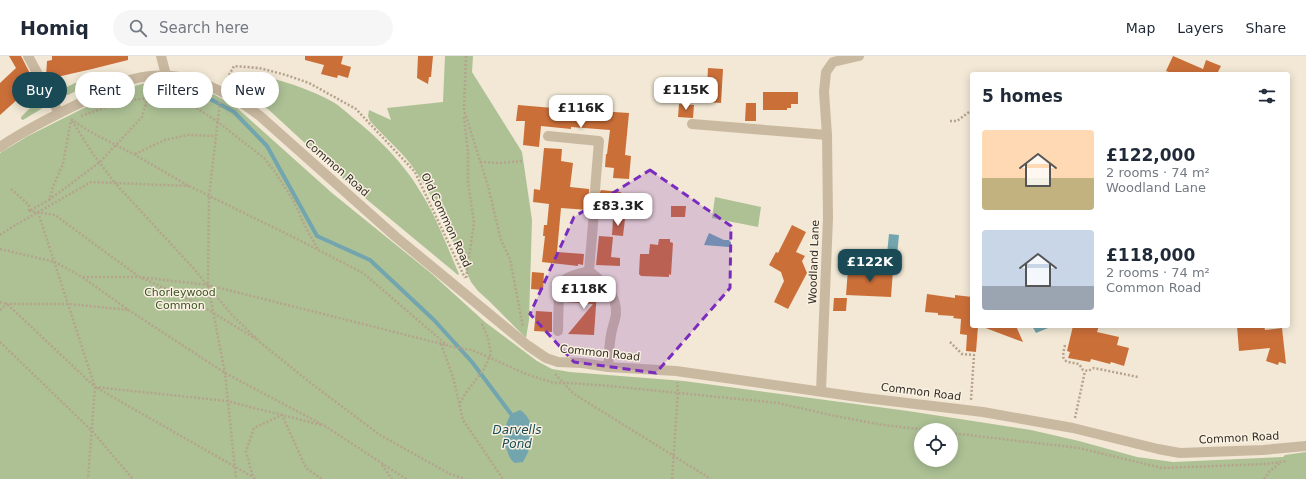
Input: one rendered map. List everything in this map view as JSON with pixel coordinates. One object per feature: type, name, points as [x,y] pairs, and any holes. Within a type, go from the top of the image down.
[{"type":"street","points":[[28,56],[60,113]]},
{"type":"street","points":[[161,56],[161,72]]},
{"type":"street","name":"Woodland Lane","points":[[821,391],[828,218],[827,135],[824,92],[826,72],[834,62],[859,56]]},
{"type":"street","name":"Common Road","points":[[0,147],[20,134],[60,113],[122,83],[143,77]]},
{"type":"street","name":"Common Road","points":[[213,88],[221,91]]},
{"type":"street","name":"Common Road","points":[[249,108],[260,116],[396,237],[527,345],[546,358],[558,362],[676,371],[865,398],[971,410],[1073,428],[1180,453],[1263,450],[1306,446]]},
{"type":"street","points":[[692,124],[827,135]]},
{"type":"street","points":[[548,136],[599,141],[595,190]]},
{"type":"street","points":[[589,271],[594,212]]},
{"type":"street","points":[[558,331],[559,287],[561,282],[567,278],[589,271]]},
{"type":"street","points":[[589,271],[600,279],[610,290],[614,301],[616,313],[610,337],[608,367]]},
{"type":"path","points":[[466,56],[464,110],[488,186],[501,240],[510,259],[527,345]]},
{"type":"path","name":"Old Common Road","points":[[231,72],[234,66],[259,68],[274,72]]},
{"type":"path","name":"Old Common Road","points":[[279,73],[309,83],[356,109],[415,172],[466,280],[474,222],[468,182],[468,152],[464,110]]},
{"type":"path","points":[[221,91],[209,196],[208,285],[225,373],[236,479]]},
{"type":"path","points":[[71,119],[90,114],[121,102],[143,99]]},
{"type":"path","points":[[29,211],[49,200],[100,162],[142,117],[145,108]]},
{"type":"path","points":[[197,108],[218,122],[265,159],[293,200],[306,228],[319,250]]},
{"type":"path","points":[[950,121],[957,121],[970,112]]},
{"type":"path","points":[[71,119],[115,183],[208,285],[232,315],[261,343],[312,384],[380,435],[450,474],[465,479]]},
{"type":"path","points":[[49,200],[63,164],[71,119]]},
{"type":"path","points":[[135,155],[165,140],[188,135],[216,136]]},
{"type":"path","points":[[480,162],[499,163],[523,161]]},
{"type":"path","points":[[0,235],[91,182],[189,186]]},
{"type":"path","points":[[11,188],[29,205],[29,211]]},
{"type":"path","points":[[29,211],[56,215],[139,277],[197,303],[261,343]]},
{"type":"path","points":[[38,212],[56,262],[95,387],[88,479]]},
{"type":"path","points":[[0,249],[56,262],[82,277],[130,311],[225,373],[325,426],[406,479]]},
{"type":"path","points":[[82,277],[139,277],[208,285],[448,346]]},
{"type":"path","points":[[0,302],[7,304],[69,304],[130,311]]},
{"type":"path","points":[[0,310],[7,304]]},
{"type":"path","points":[[7,304],[95,387],[254,478]]},
{"type":"path","points":[[460,403],[484,369],[491,354],[488,338],[479,320]]},
{"type":"path","points":[[0,342],[92,431],[133,479]]},
{"type":"path","points":[[950,342],[962,354],[974,355],[971,410]]},
{"type":"path","points":[[441,344],[453,377],[463,420],[503,479]]},
{"type":"path","points":[[1065,345],[1063,356],[1065,362],[1079,364],[1083,370],[1086,371]]},
{"type":"path","points":[[546,358],[548,367],[574,394],[711,479]]},
{"type":"path","points":[[1086,371],[1094,368],[1138,377]]},
{"type":"path","points":[[672,479],[678,392],[676,371]]},
{"type":"path","points":[[1073,428],[1086,371]]},
{"type":"path","points":[[95,387],[227,401],[325,426]]},
{"type":"path","points":[[254,478],[246,451],[254,428],[282,415]]},
{"type":"path","points":[[282,415],[306,468],[322,479]]},
{"type":"path","points":[[1264,479],[1269,472],[1282,462]]},
{"type":"path","points":[[381,464],[392,479]]},
{"type":"highlighted area","points":[[650,170],[731,226],[730,288],[656,373],[574,362],[530,314],[574,217]]},
{"type":"green space","points":[[445,56],[473,56],[472,72],[522,152],[532,220],[529,320],[526,338],[478,291],[471,282],[446,226],[417,173],[406,159],[370,121],[368,116],[369,110],[391,120],[387,108],[443,102]]},
{"type":"green space","points":[[279,81],[312,92],[333,102],[362,125],[398,160],[413,180],[426,201],[441,231],[459,274],[458,275],[359,193],[266,108],[279,108]]},
{"type":"green space","points":[[75,83],[75,92],[67,95],[67,87]]},
{"type":"green space","name":"Chorleywood Common","points":[[143,84],[143,108],[213,108],[213,94],[221,99],[221,108],[237,108],[332,193],[432,274],[485,322],[537,361],[552,369],[570,372],[684,381],[908,411],[1031,430],[1137,457],[1173,462],[1283,457],[1285,455],[1306,452],[1306,479],[0,479],[0,153],[28,136],[84,108],[135,108],[135,86]]},
{"type":"green space","points":[[30,108],[43,108],[23,120],[21,117]]},
{"type":"green space","points":[[715,197],[761,207],[758,227],[712,218]]},
{"type":"water","points":[[709,233],[724,240],[729,240],[731,245],[729,247],[704,245]]},
{"type":"water","points":[[889,234],[899,235],[897,255],[887,254]]},
{"type":"water","points":[[1033,328],[1048,328],[1036,333]]},
{"type":"water","name":"Darvells Pond","points":[[520,410],[526,415],[529,421],[532,435],[529,450],[523,462],[515,463],[511,459],[505,445],[504,432],[511,414]]},
{"type":"building","points":[[9,56],[21,56],[29,72],[12,72],[12,104],[0,115],[0,83],[16,68]]},
{"type":"building","points":[[52,56],[128,56],[128,60],[67,75],[67,72],[46,72],[47,61],[52,60]]},
{"type":"building","points":[[305,56],[343,56],[341,64],[351,67],[348,78],[338,75],[337,78],[321,74],[324,65],[305,60]]},
{"type":"building","points":[[418,56],[433,56],[431,77],[429,77],[428,84],[417,78]]},
{"type":"building","points":[[1173,56],[1203,69],[1206,60],[1221,66],[1218,72],[1166,71]]},
{"type":"building","points":[[708,68],[723,69],[721,103],[691,101],[692,88],[707,89]]},
{"type":"building","points":[[763,92],[798,92],[798,104],[791,104],[791,108],[787,108],[787,110],[763,110]]},
{"type":"building","points":[[554,102],[590,106],[589,108],[599,109],[599,111],[629,113],[625,155],[631,156],[629,179],[613,178],[614,168],[605,167],[610,130],[571,127],[571,129],[541,126],[539,147],[523,145],[525,121],[516,121],[518,105],[553,108]]},
{"type":"building","points":[[746,103],[756,103],[756,121],[745,121]]},
{"type":"building","points":[[679,104],[694,105],[693,118],[678,117]]},
{"type":"building","points":[[544,148],[562,149],[561,161],[573,163],[570,187],[589,189],[589,193],[594,196],[598,196],[601,190],[621,192],[619,215],[600,213],[600,209],[595,206],[591,206],[588,210],[561,208],[557,252],[584,254],[583,265],[578,264],[578,266],[542,262],[545,236],[543,236],[544,225],[547,225],[549,204],[533,202],[534,189],[540,190]]},
{"type":"building","points":[[671,206],[686,206],[685,217],[671,217]]},
{"type":"building","points":[[613,218],[625,219],[623,236],[612,235]]},
{"type":"building","points":[[792,225],[806,232],[796,252],[805,256],[802,261],[807,273],[788,309],[774,302],[784,281],[781,272],[769,265],[776,252],[778,253]]},
{"type":"building","points":[[599,236],[613,237],[611,257],[620,258],[620,266],[596,265]]},
{"type":"building","points":[[659,239],[670,239],[670,242],[673,243],[671,275],[669,274],[669,277],[641,276],[639,274],[640,254],[649,254],[650,244],[658,245]]},
{"type":"building","points":[[866,268],[893,270],[891,297],[846,295],[848,269],[866,270]]},
{"type":"building","points":[[532,272],[544,273],[543,290],[531,289]]},
{"type":"building","points":[[565,289],[597,291],[594,335],[568,334],[593,304],[565,302]]},
{"type":"building","points":[[927,294],[955,298],[955,295],[970,297],[970,328],[978,328],[976,352],[966,351],[967,335],[960,334],[961,319],[953,318],[954,316],[925,312]]},
{"type":"building","points":[[834,298],[847,298],[846,311],[833,311]]},
{"type":"building","points":[[536,311],[552,312],[552,332],[534,331]]},
{"type":"building","points":[[986,328],[1017,328],[1023,342]]},
{"type":"building","points":[[1073,328],[1098,328],[1097,332],[1119,337],[1117,345],[1129,348],[1124,366],[1111,362],[1110,364],[1091,359],[1090,362],[1068,358],[1070,352],[1067,351]]},
{"type":"building","points":[[1237,328],[1264,328],[1265,330],[1282,328],[1286,364],[1279,362],[1278,365],[1266,361],[1270,348],[1239,351]]},
{"type":"waterway","points":[[213,100],[234,112],[267,146],[317,236],[370,260],[434,320],[472,362],[511,414]]},
{"type":"tunnel","points":[[594,212],[595,190]]}]
